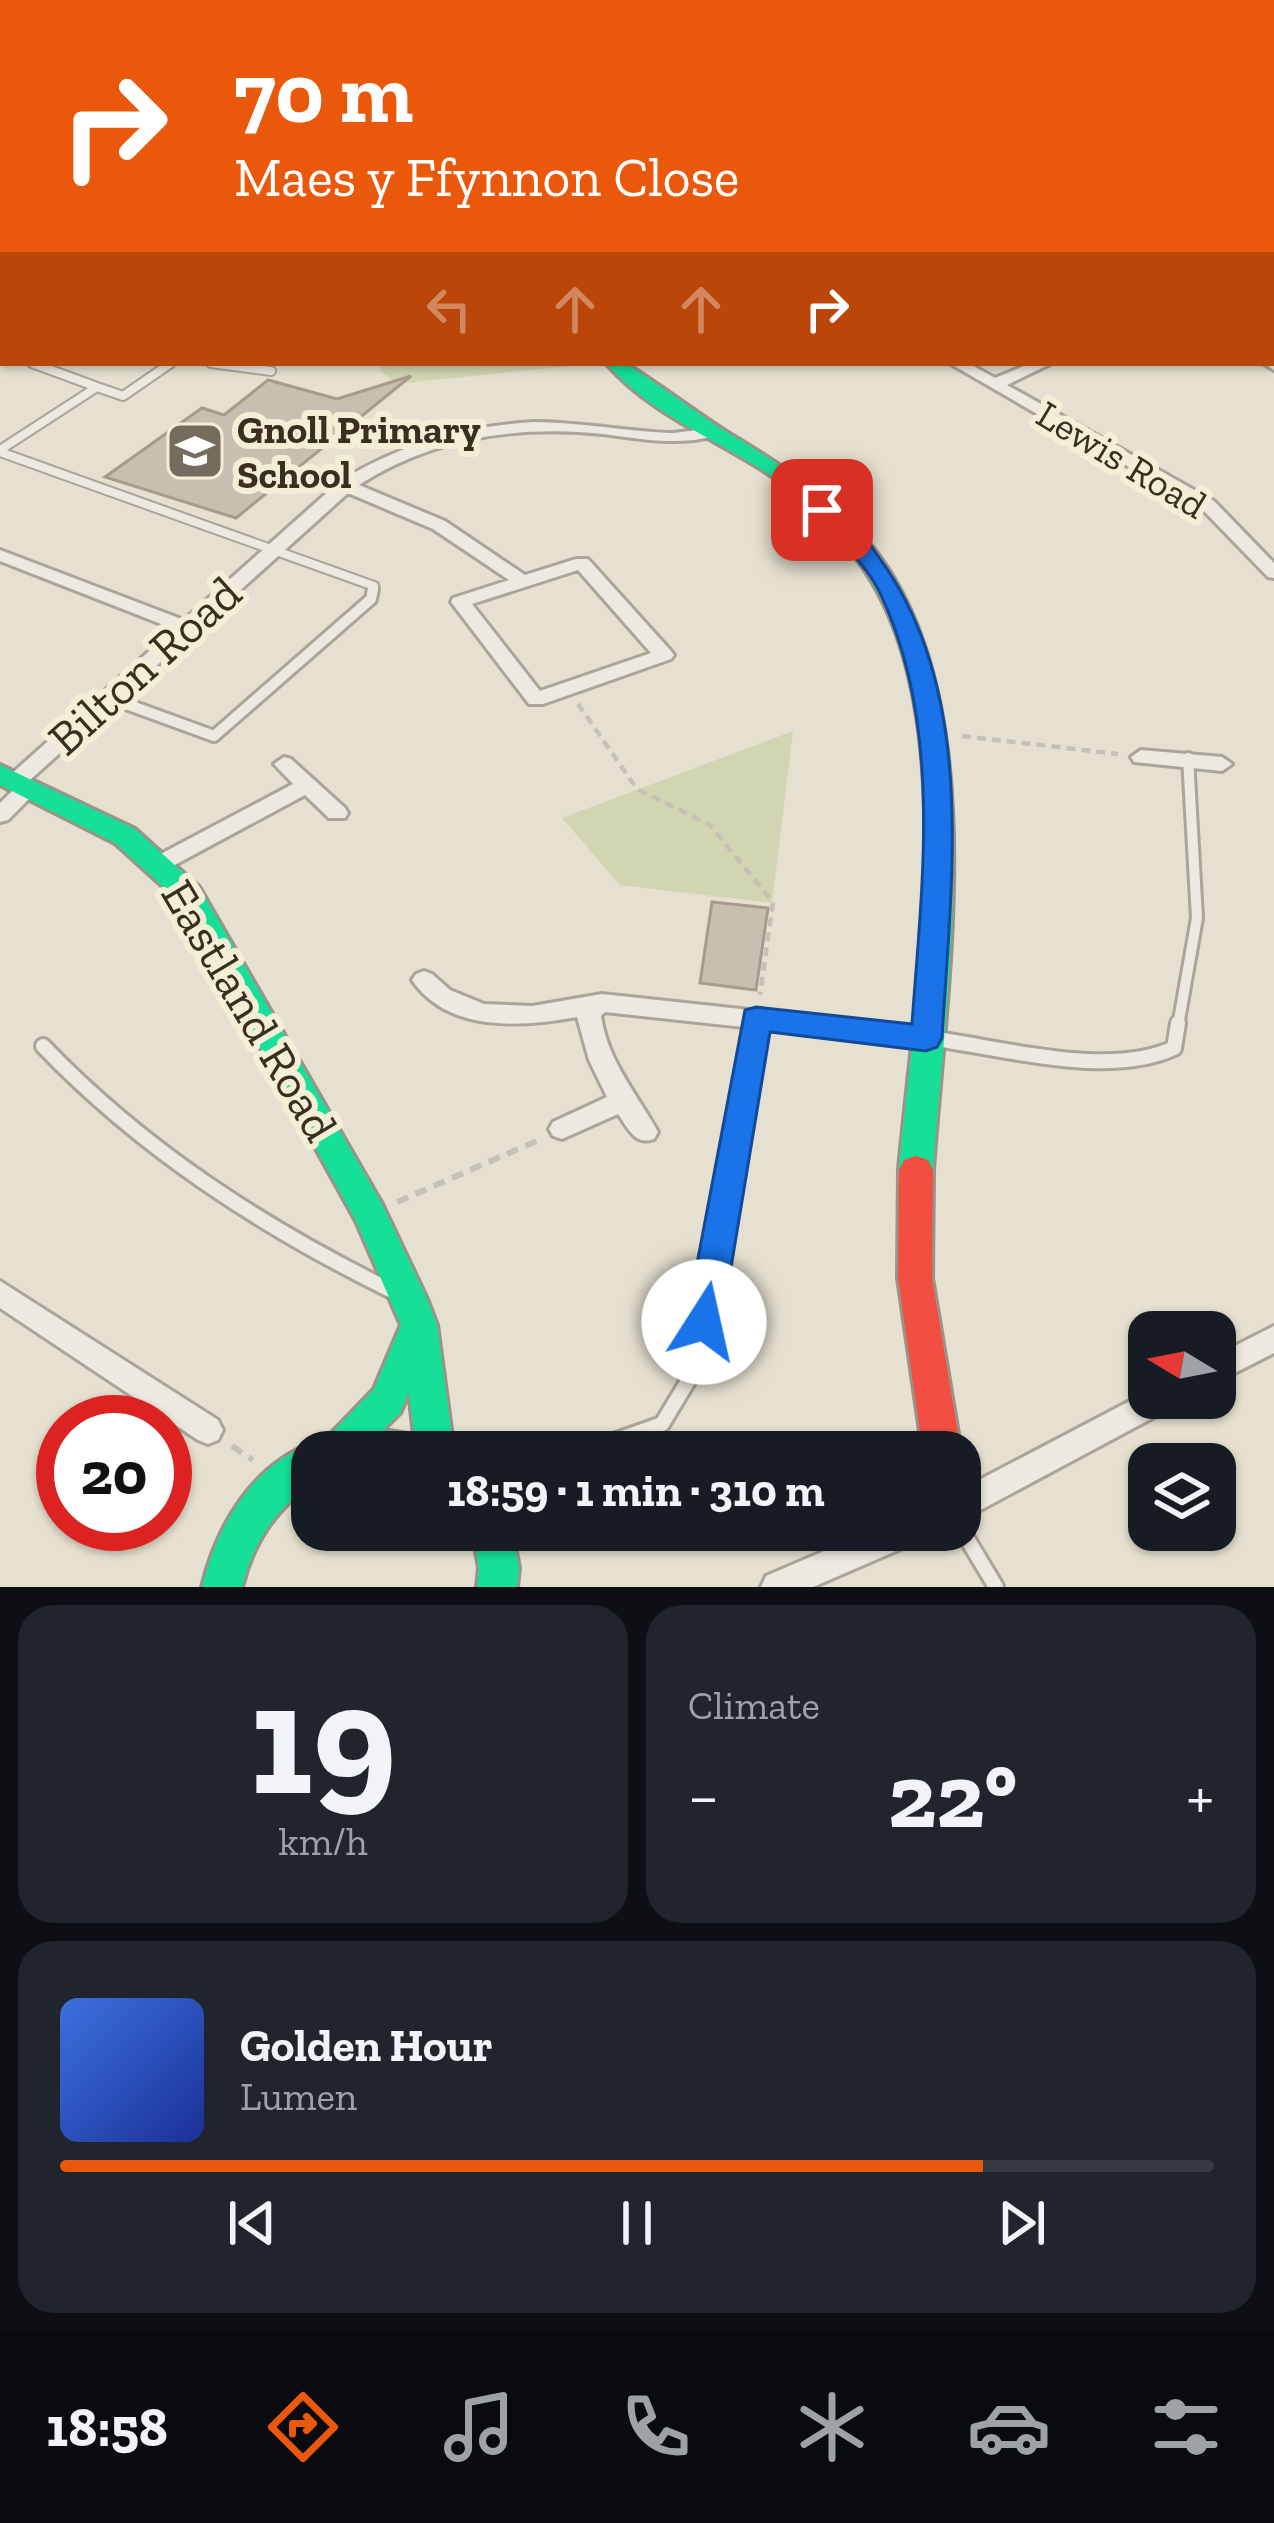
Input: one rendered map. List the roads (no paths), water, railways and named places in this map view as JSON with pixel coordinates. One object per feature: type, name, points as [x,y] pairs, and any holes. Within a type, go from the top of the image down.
[{"type":"street","points":[[619,366],[660,403],[768,467],[849,532],[892,592],[928,695],[939,844],[914,1254],[939,1431]]},
{"type":"street","name":"Lewis Road","points":[[962,366],[1208,505],[1274,573]]},
{"type":"street","points":[[995,384],[1037,366]]},
{"type":"street","name":"Bilton Road","points":[[0,815],[15,780],[106,697],[345,486],[396,455],[469,433],[564,425],[677,438],[709,433]]},
{"type":"street","points":[[345,486],[401,503],[449,527],[523,582]]},
{"type":"street","points":[[0,554],[185,627]]},
{"type":"street","points":[[582,562],[664,655],[536,699],[460,602],[523,582],[582,562]]},
{"type":"street","points":[[1141,757],[1222,764]]},
{"type":"street","points":[[284,764],[337,813]]},
{"type":"street","name":"Eastland Road","points":[[15,780],[99,818],[163,862],[189,894],[370,1214],[414,1312],[432,1431]]},
{"type":"street","points":[[163,862],[307,785]]},
{"type":"street","points":[[424,980],[436,995],[467,1010],[486,1013],[550,1015],[602,1003],[926,1038]]},
{"type":"street","points":[[602,1003],[588,1012],[591,1043],[645,1132]]},
{"type":"street","points":[[562,1130],[622,1101]]},
{"type":"street","points":[[0,1293],[208,1430]]},
{"type":"street","points":[[363,1431],[393,1395],[414,1312]]},
{"type":"street","points":[[1236,1359],[1274,1339]]},
{"type":"street","points":[[981,1495],[1128,1417]]},
{"type":"street","points":[[223,1587],[225,1564],[238,1532],[257,1503],[291,1474]]},
{"type":"street","points":[[496,1551],[496,1587]]},
{"type":"street","points":[[777,1587],[860,1551]]},
{"type":"lane","points":[[40,366],[123,396],[167,366]]},
{"type":"lane","points":[[221,366],[272,370]]},
{"type":"lane","points":[[0,451],[97,387]]},
{"type":"lane","points":[[0,451],[364,580],[376,592],[214,736],[106,697]]},
{"type":"lane","points":[[926,1038],[1088,1060],[1148,1060],[1174,1048],[1197,918],[1188,758]]},
{"type":"lane","points":[[642,1431],[662,1424],[697,1366],[756,1019]]},
{"type":"lane","points":[[43,1046],[88,1098],[152,1146],[414,1312]]},
{"type":"lane","points":[[975,1551],[997,1587]]},
{"type":"place","name":"Gnoll Primary School","points":[[195,451]]}]
